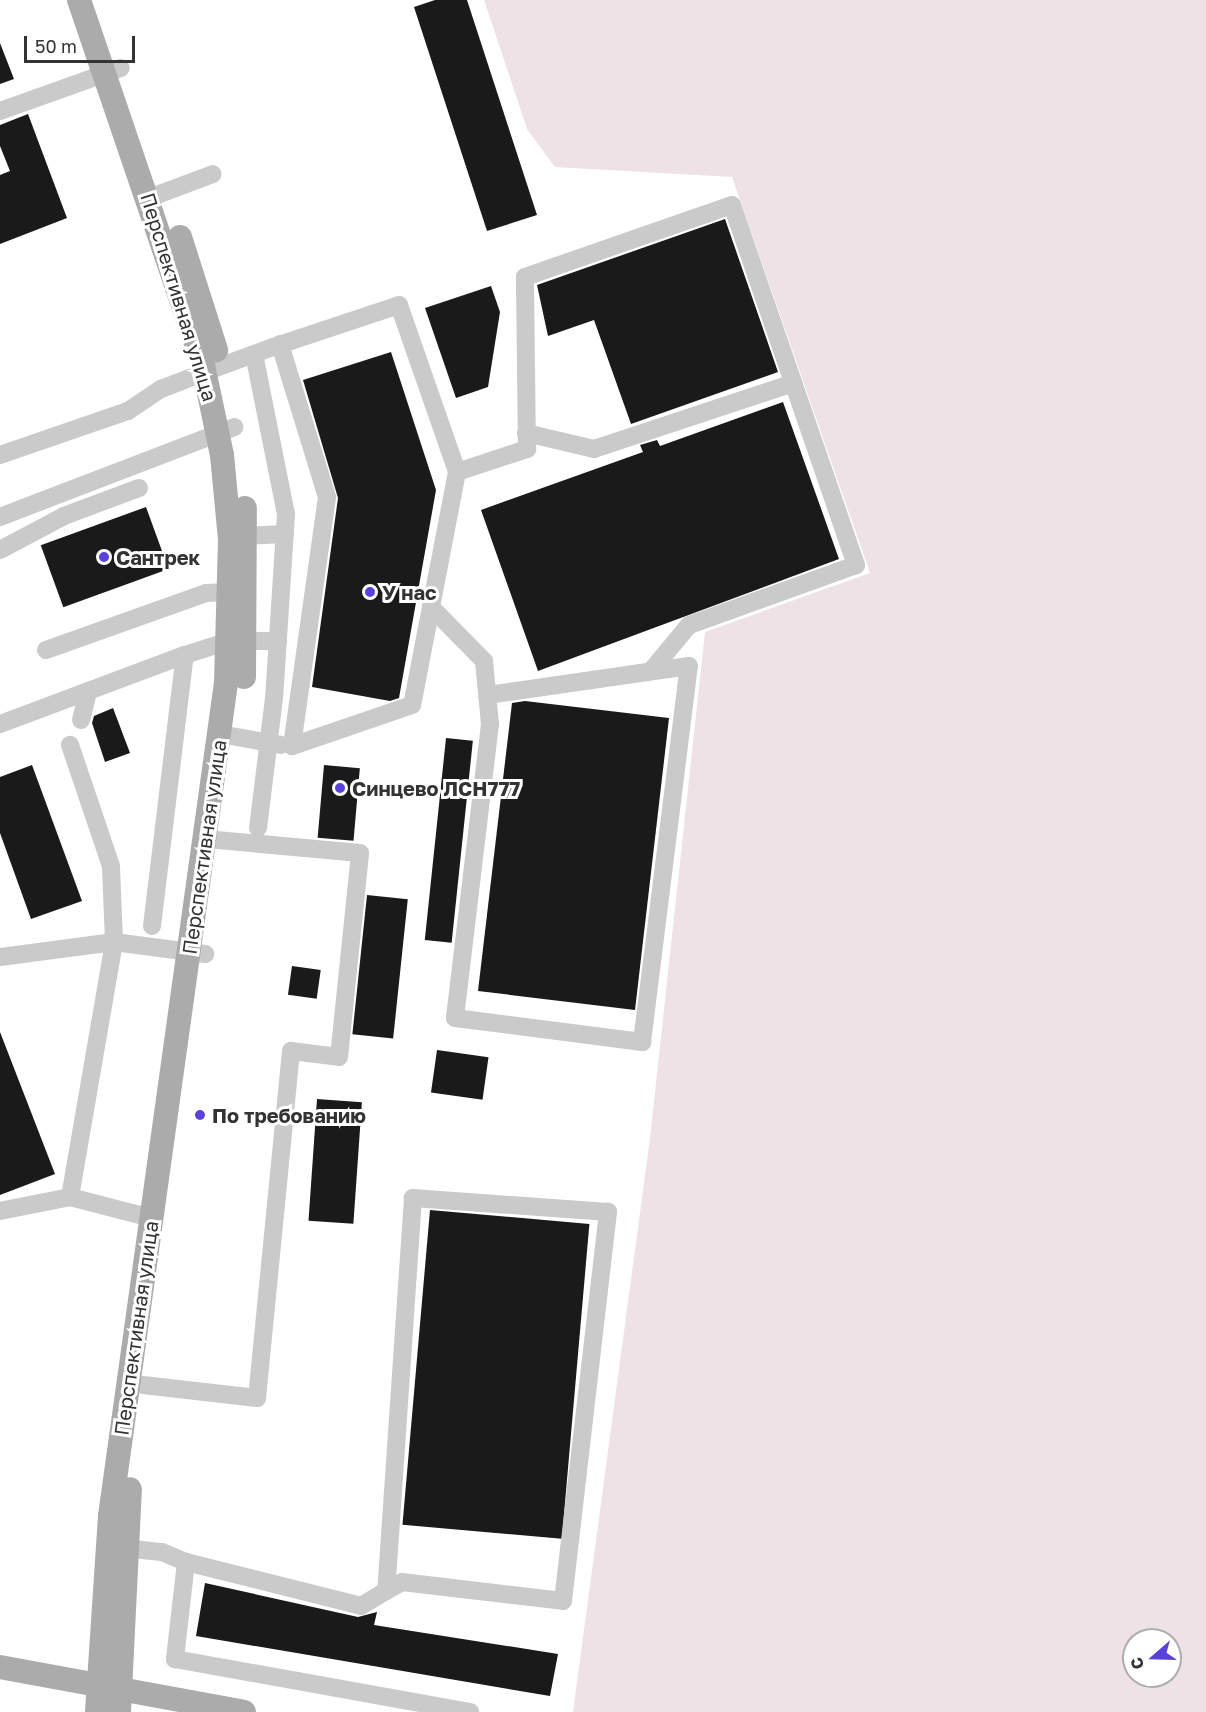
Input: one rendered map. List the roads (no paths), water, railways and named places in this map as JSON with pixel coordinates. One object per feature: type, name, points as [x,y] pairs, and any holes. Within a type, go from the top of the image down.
[{"type":"main road","name":"Перспективная улица","points":[[79,0],[113,70]]},
{"type":"main road","name":"Перспективная улица","points":[[97,0],[113,70],[213,369],[246,536],[239,591]]},
{"type":"main road","name":"Перспективная улица","points":[[97,1712],[108,1686],[143,1385],[197,953],[228,735],[238,641],[239,591],[226,429]]},
{"type":"main road","name":"Перспективная улица","points":[[119,1712],[108,1686],[104,1558],[151,1218],[197,953]]},
{"type":"main road","points":[[0,1667],[237,1711]]},
{"type":"lane","points":[[0,111],[113,70]]},
{"type":"lane","points":[[157,196],[213,174]]},
{"type":"lane","points":[[457,472],[527,449],[525,277],[732,205],[856,565],[689,626],[651,671]]},
{"type":"lane","points":[[0,455],[128,411],[161,389],[213,369],[280,344],[399,305],[457,472],[412,705],[292,746],[228,735]]},
{"type":"lane","points":[[280,344],[327,497],[292,746]]},
{"type":"lane","points":[[254,354],[269,413],[285,534],[270,742],[258,828]]},
{"type":"lane","points":[[526,433],[594,449],[793,383]]},
{"type":"lane","points":[[0,517],[226,429]]},
{"type":"lane","points":[[0,550],[64,516],[139,488]]},
{"type":"lane","points":[[246,536],[285,534]]},
{"type":"lane","points":[[46,650],[206,592],[239,591]]},
{"type":"lane","points":[[431,607],[484,661],[487,695],[490,724],[455,1018],[642,1041],[689,666],[487,695]]},
{"type":"lane","points":[[0,723],[185,655],[238,641],[278,641]]},
{"type":"lane","points":[[152,926],[185,655]]},
{"type":"lane","points":[[81,720],[88,691]]},
{"type":"lane","points":[[70,745],[111,866],[114,942],[70,1197]]},
{"type":"lane","points":[[143,1385],[257,1398],[291,1051],[339,1057],[360,853],[213,840]]},
{"type":"lane","points":[[0,957],[114,942],[197,953]]},
{"type":"lane","points":[[0,1211],[70,1197],[151,1218]]},
{"type":"lane","points":[[123,1548],[162,1552],[186,1562],[361,1606],[402,1582],[563,1601],[608,1212],[413,1198],[386,1591]]},
{"type":"lane","points":[[186,1562],[175,1659],[470,1712]]},
{"type":"lane","points":[[364,1712],[367,1694]]},
{"type":"place","name":"Сантрек","points":[[104,557]]},
{"type":"place","name":"У нас","points":[[370,592]]},
{"type":"place","name":"Синцево ЛСН777","points":[[340,788]]},
{"type":"place","name":"По требованию","points":[[200,1115]]}]
